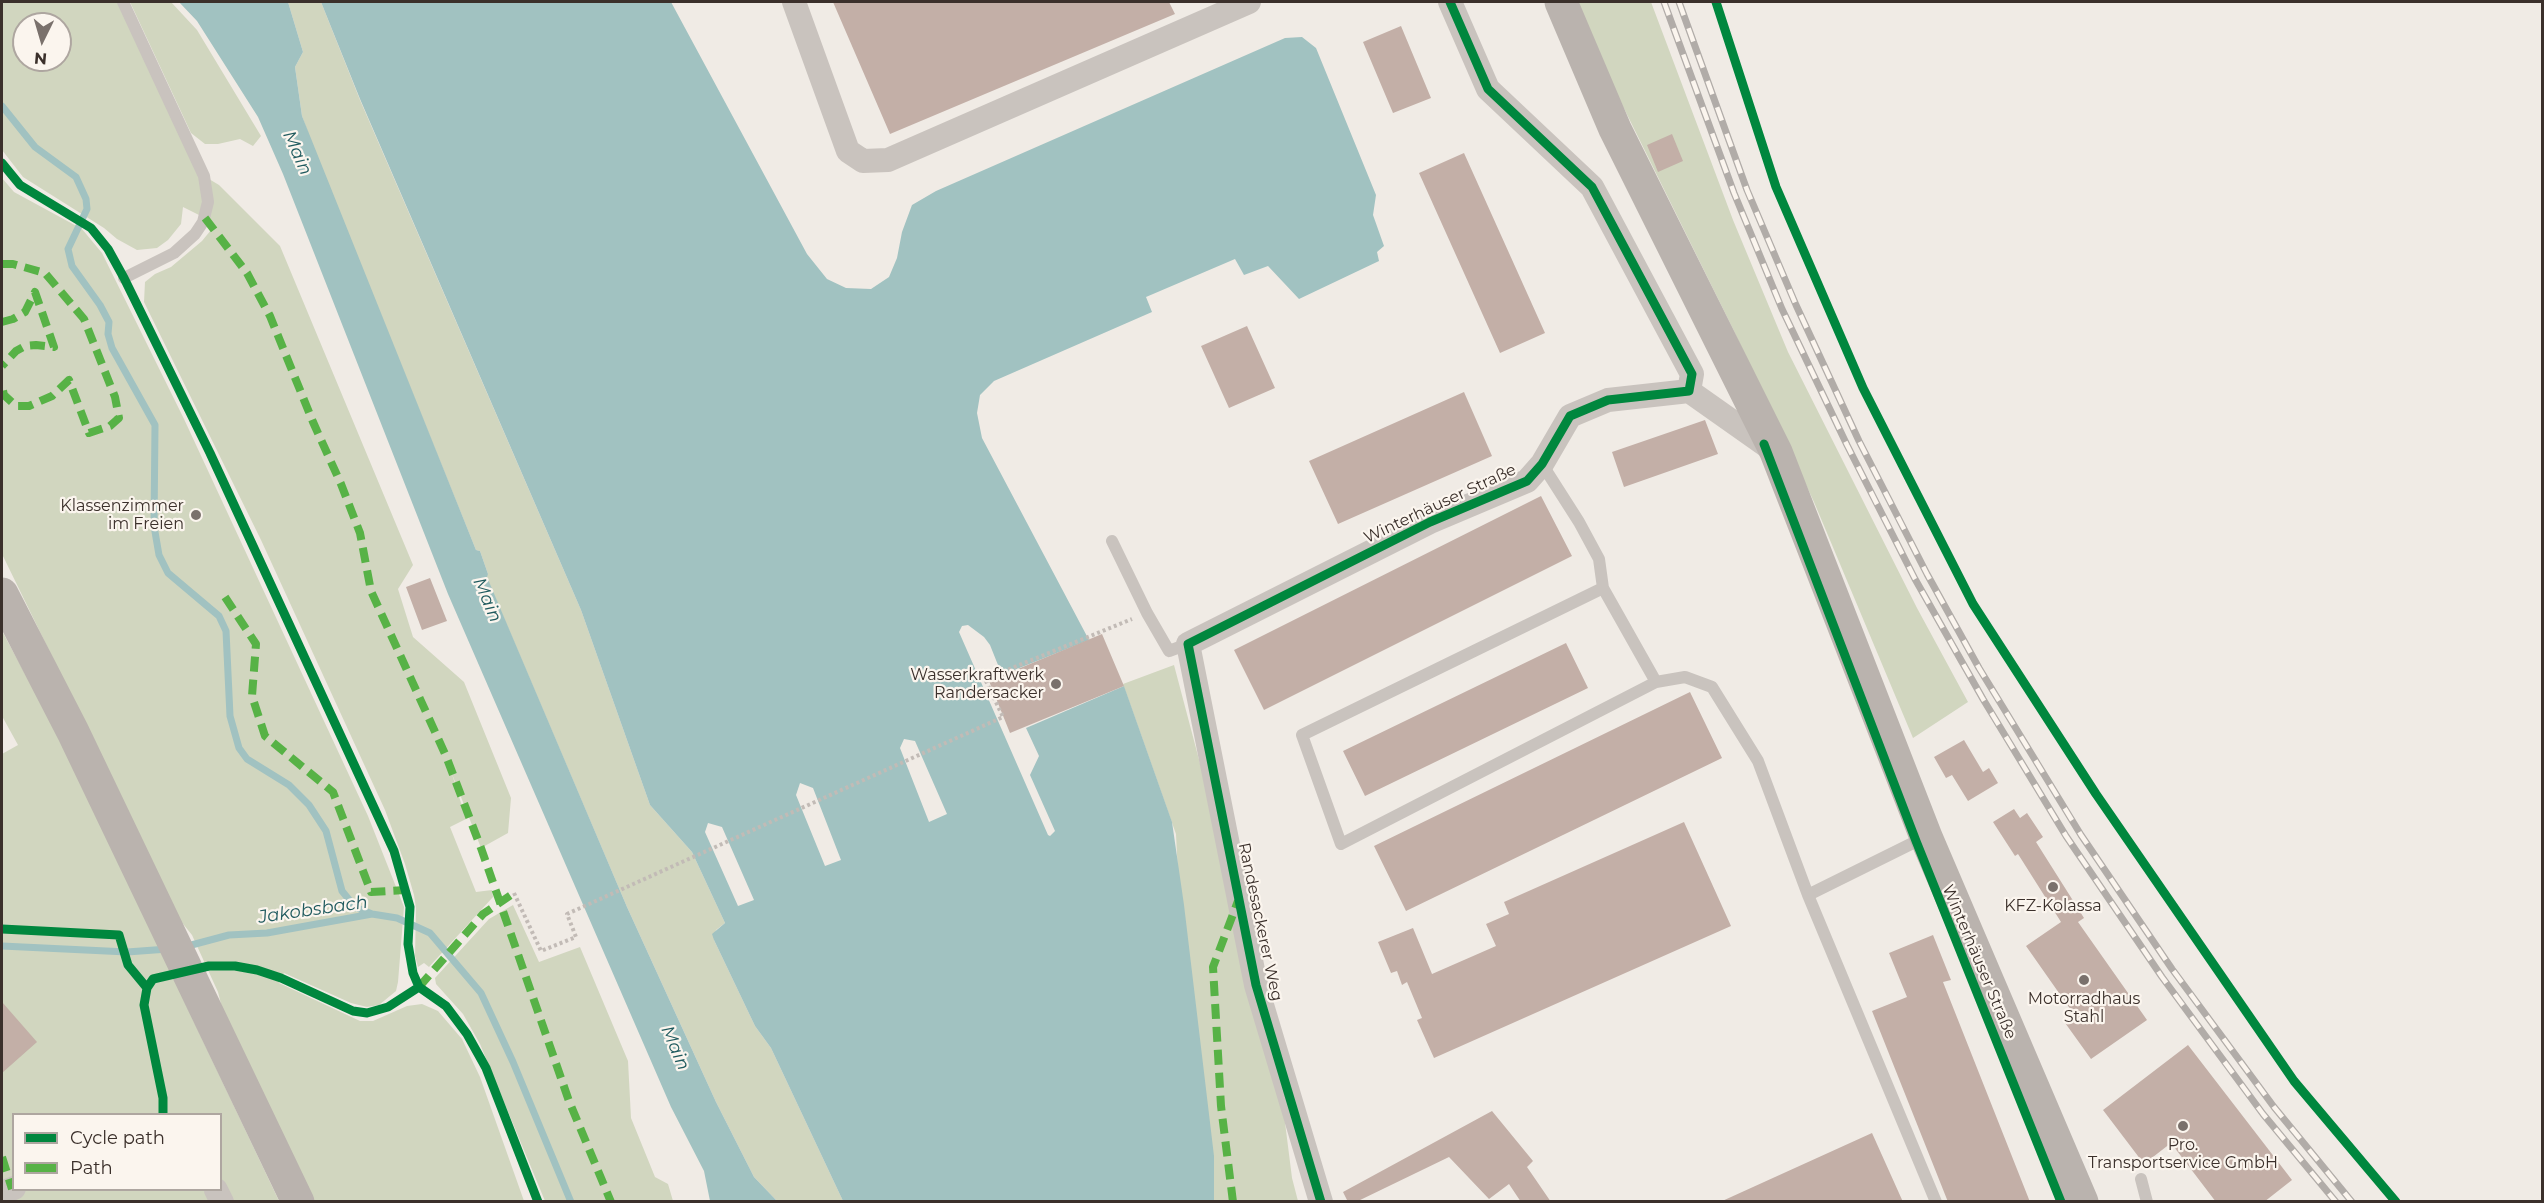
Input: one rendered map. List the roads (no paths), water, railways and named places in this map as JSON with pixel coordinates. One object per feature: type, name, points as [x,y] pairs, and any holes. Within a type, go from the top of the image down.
[{"type":"main road","name":"Winterhäuser Straße","points":[[1561,2],[1616,129],[1776,452],[1926,837],[2082,1202]]},
{"type":"main road","points":[[2,594],[50,686],[298,1202]]},
{"type":"street","points":[[794,2],[848,151],[863,162],[888,160],[1248,2]]},
{"type":"street","points":[[1450,2],[1488,89],[1592,187],[1692,374],[1689,392],[1776,452]]},
{"type":"street","name":"Winterhäuser Straße","points":[[1188,644],[1431,522],[1527,481],[1542,464],[1570,416],[1608,400],[1689,392]]},
{"type":"street","name":"Randesackerer Weg","points":[[1188,644],[1256,985],[1321,1202]]},
{"type":"lane","points":[[123,2],[204,176],[208,202],[203,222],[174,253],[124,278]]},
{"type":"lane","points":[[1542,464],[1579,522],[1599,559],[1603,588],[1656,682]]},
{"type":"lane","points":[[1112,541],[1147,613],[1169,651],[1188,644]]},
{"type":"lane","points":[[1603,588],[1302,735],[1341,844],[1656,682],[1685,677],[1712,687],[1758,761],[1808,895],[1936,1202]]},
{"type":"lane","points":[[1808,895],[1926,837]]},
{"type":"lane","points":[[2141,1179],[2147,1202]]},
{"type":"water","name":"Main","points":[[179,2],[288,2],[303,52],[295,67],[302,116],[476,550],[480,551],[487,577],[627,907],[716,1102],[754,1177],[776,1200],[785,1201],[710,1201],[704,1171],[671,1107],[448,594],[283,174],[258,117],[197,21]]},
{"type":"water","points":[[321,2],[671,2],[807,254],[827,279],[846,288],[871,289],[889,277],[897,258],[902,232],[912,205],[936,191],[1285,38],[1302,37],[1316,48],[1376,195],[1373,215],[1384,246],[1377,252],[1379,261],[1299,299],[1268,266],[1244,275],[1235,259],[1146,297],[1152,312],[994,381],[980,395],[977,413],[982,438],[1089,640],[1002,675],[990,645],[984,637],[968,625],[962,626],[959,632],[1050,836],[1055,831],[1030,775],[1039,756],[1026,728],[1124,686],[1172,822],[1214,1156],[1214,1201],[843,1201],[771,1048],[755,1026],[714,940],[712,934],[725,923],[692,852],[650,805],[581,610],[360,99]],"holes":[[[904,739],[915,741],[947,814],[929,822],[900,748]],[[800,783],[813,788],[841,860],[825,866],[796,795]],[[708,823],[722,827],[754,900],[738,906],[705,832]]]},
{"type":"waterway","points":[[2,106],[35,147],[76,177],[86,199],[87,209],[68,249],[72,266],[100,305],[109,322],[108,334],[112,348],[155,425],[154,526],[159,555],[168,573],[219,616],[226,631],[230,716],[239,748],[247,759],[289,785],[309,805],[326,831],[342,891],[355,907],[372,914]]},
{"type":"waterway","name":"Jakobsbach","points":[[184,947],[229,935],[267,933],[372,914],[397,918],[430,933],[481,993],[513,1062],[571,1202]]},
{"type":"waterway","name":"Jakobsbach","points":[[2,946],[127,952],[168,949]]},
{"type":"railway","points":[[1664,2],[1734,193],[1782,309],[1915,579],[1983,699],[2066,836],[2162,977],[2263,1114],[2336,1202]]},
{"type":"railway","points":[[1679,2],[1747,190],[1796,305],[1859,441],[1927,574],[1979,668],[2081,835],[2172,969],[2274,1107],[2352,1202]]},
{"type":"place","name":"Klassenzimmer im Freien","points":[[196,515]]},
{"type":"place","name":"Wasserkraftwerk Randersacker","points":[[1056,684]]},
{"type":"place","name":"KFZ-Kolassa","points":[[2053,887]]},
{"type":"place","name":"Motorradhaus Stahl","points":[[2084,980]]},
{"type":"place","name":"Pro. Transportservice GmbH","points":[[2183,1126]]}]
